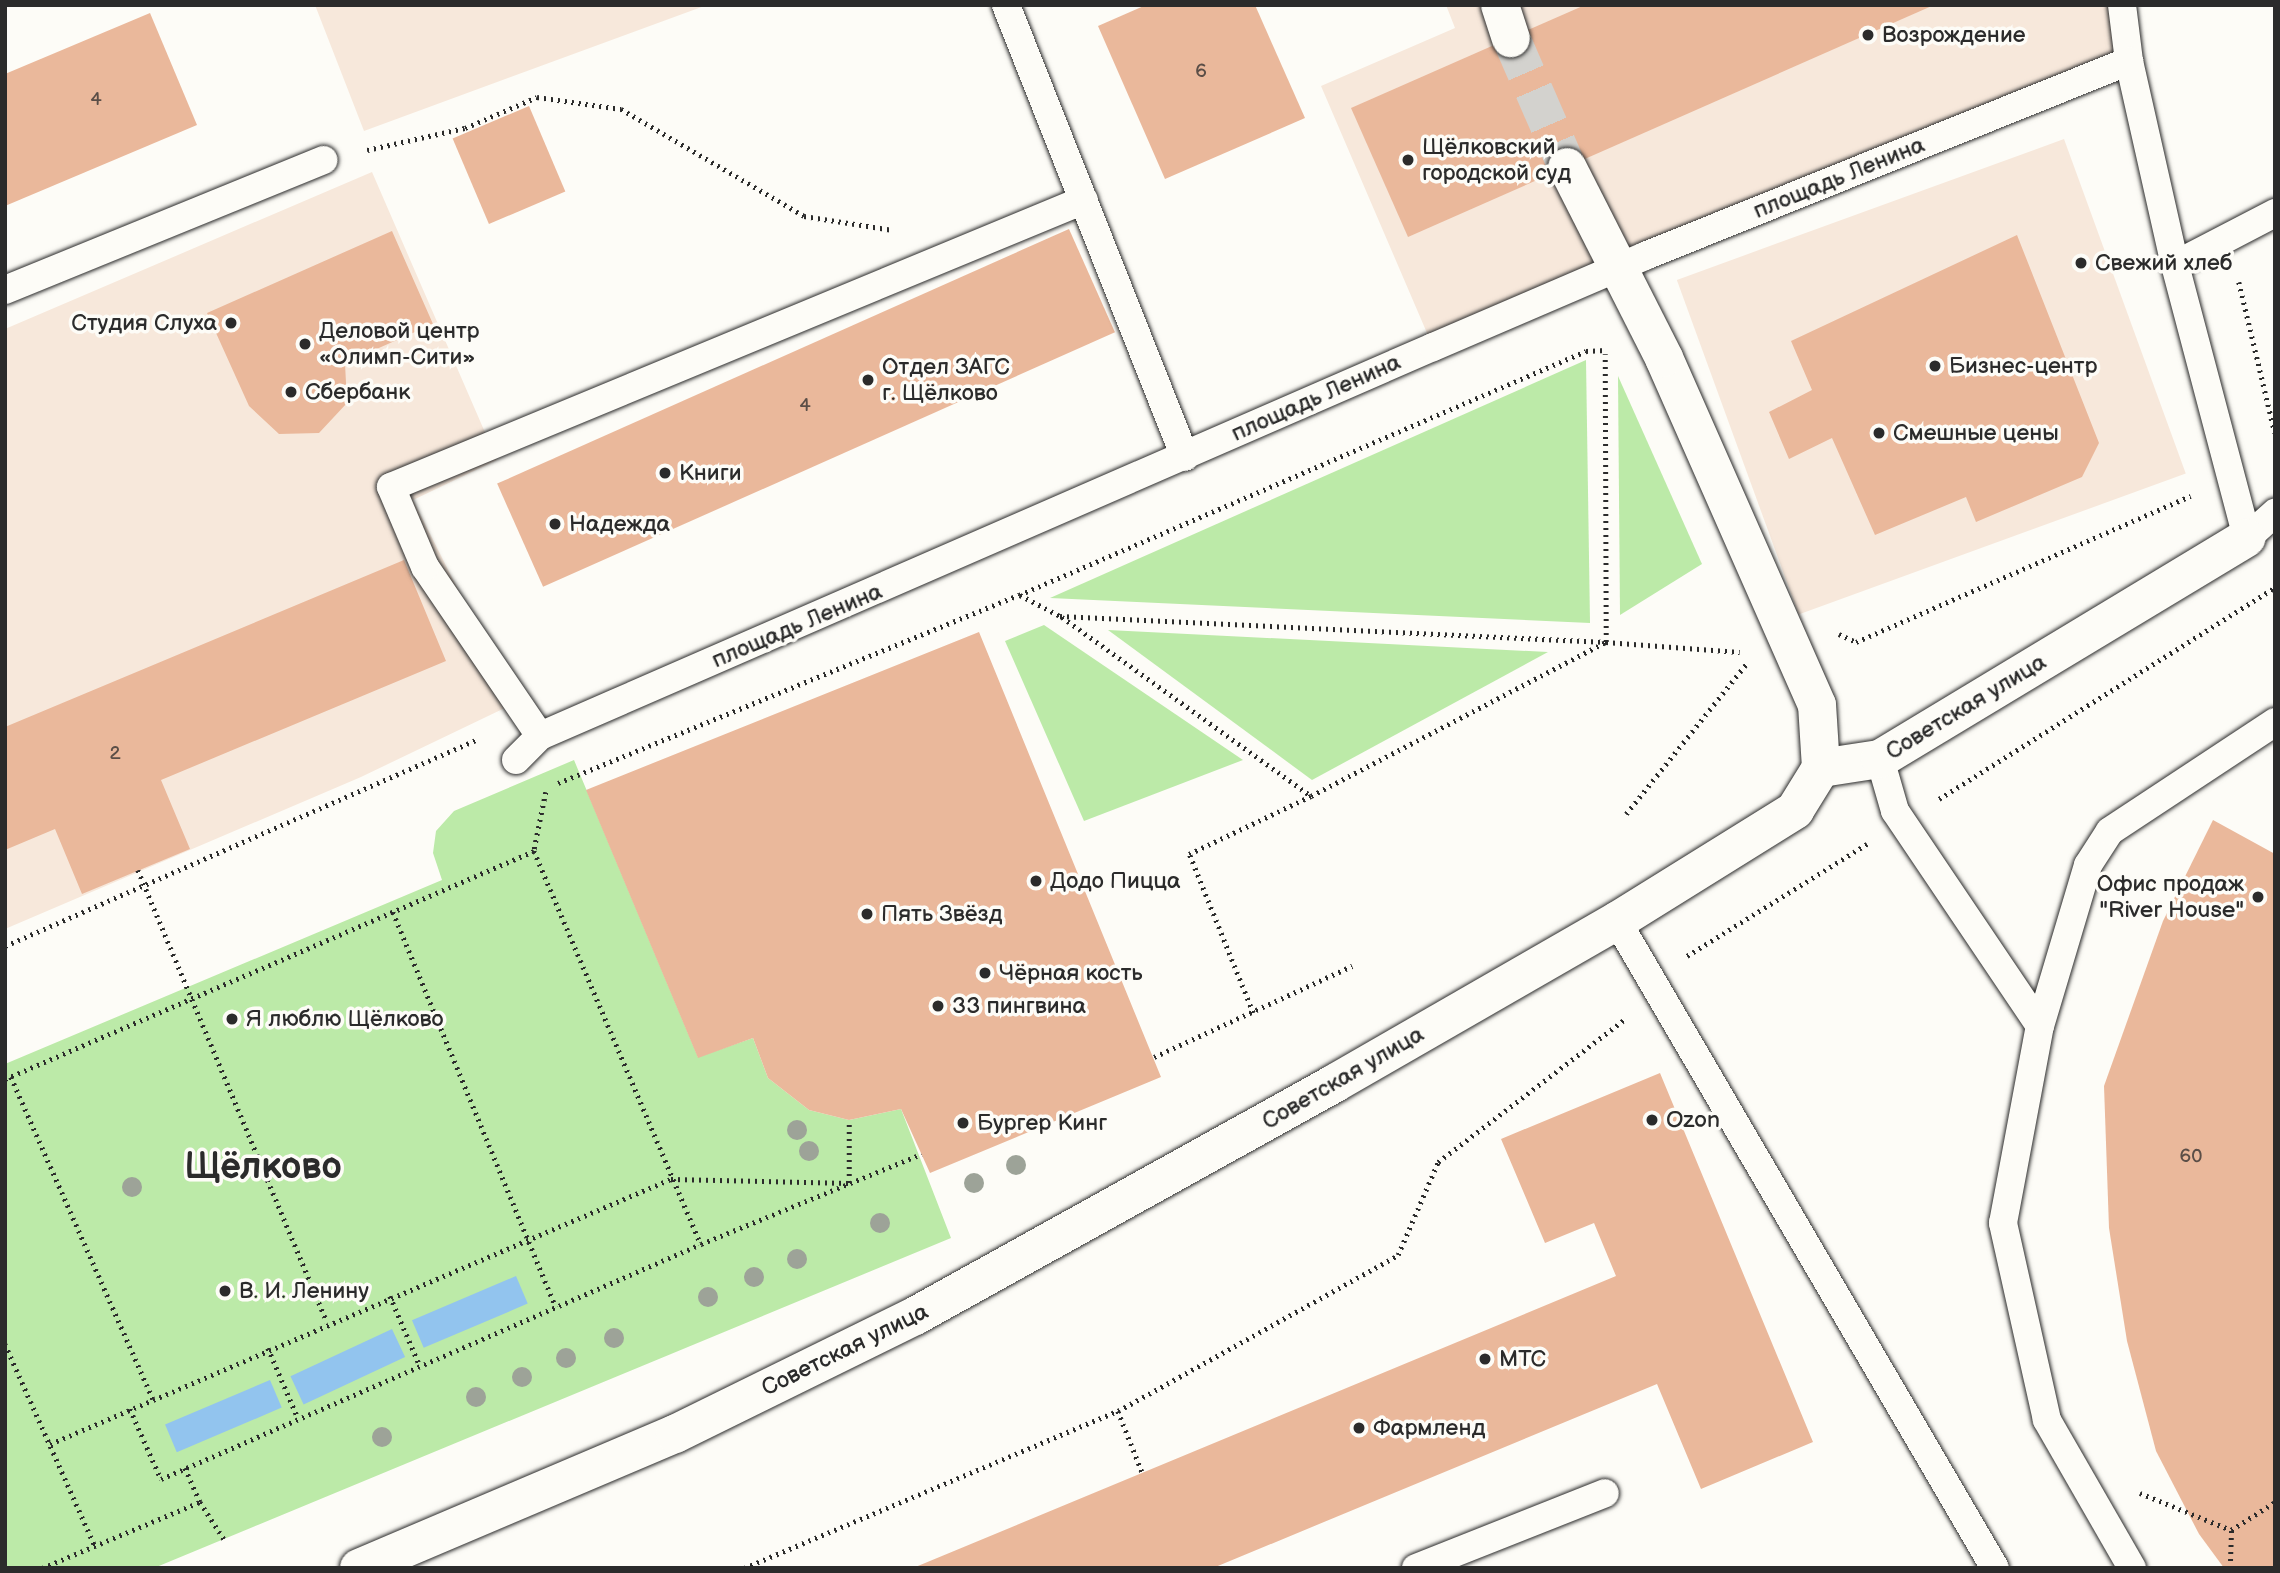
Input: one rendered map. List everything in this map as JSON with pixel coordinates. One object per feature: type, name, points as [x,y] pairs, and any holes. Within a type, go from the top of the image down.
[{"type":"street","points":[[1567,167],[1620,267],[1816,705],[1821,768]]},
{"type":"street","name":"Советская улица","points":[[359,1568],[675,1433],[915,1316],[1617,921],[1795,810],[1821,768],[1880,760],[2261,526]]},
{"type":"lane","points":[[1006,5],[1185,457]]},
{"type":"lane","points":[[2122,5],[2129,61],[2175,265],[2233,477],[2261,526]]},
{"type":"lane","name":"площадь Ленина","points":[[516,760],[540,736],[1586,281],[2129,61]]},
{"type":"lane","points":[[5,290],[324,160]]},
{"type":"lane","points":[[540,736],[425,567],[391,487],[1084,200]]},
{"type":"lane","points":[[2175,265],[2275,213]]},
{"type":"lane","points":[[2132,1568],[2047,1420],[2003,1223],[2040,1026],[2088,865],[2110,831],[2275,722]]},
{"type":"lane","points":[[1880,760],[1895,811],[2040,1026]]},
{"type":"lane","points":[[1617,921],[1657,994],[1995,1568]]},
{"type":"lane","points":[[1416,1568],[1605,1493]]},
{"type":"path","points":[[324,160],[465,128],[537,97],[621,109],[804,216],[897,231]]},
{"type":"path","points":[[2228,237],[2275,433]]},
{"type":"path","points":[[1586,281],[1605,349],[1606,642]]},
{"type":"path","points":[[701,1244],[671,1179],[534,851],[547,788],[1019,595],[1586,351],[1605,349],[1614,354]]},
{"type":"path","points":[[1826,627],[1856,642],[2233,477]]},
{"type":"path","points":[[744,1568],[1118,1411],[1398,1255],[1438,1162],[1657,994],[1689,954],[2275,587]]},
{"type":"path","points":[[1019,595],[1060,616],[1311,796]]},
{"type":"path","points":[[1060,616],[1606,642],[1754,653],[1626,814]]},
{"type":"path","points":[[1253,1013],[1189,854],[1311,796],[1606,642]]},
{"type":"path","points":[[5,946],[486,735]]},
{"type":"path","points":[[153,1399],[8,1078],[534,851]]},
{"type":"path","points":[[138,870],[327,1322]]},
{"type":"path","points":[[393,912],[556,1307]]},
{"type":"path","points":[[1154,1057],[1352,966]]},
{"type":"path","points":[[849,1120],[849,1183]]},
{"type":"path","points":[[130,1409],[161,1479],[701,1244],[921,1154]]},
{"type":"path","points":[[50,1444],[327,1322],[671,1179],[849,1183]]},
{"type":"path","points":[[390,1297],[420,1366]]},
{"type":"path","points":[[5,1344],[95,1546]]},
{"type":"path","points":[[268,1348],[299,1418]]},
{"type":"path","points":[[1118,1411],[1143,1474]]},
{"type":"path","points":[[185,1468],[200,1502],[224,1539]]},
{"type":"path","points":[[2134,1491],[2231,1530]]},
{"type":"path","points":[[42,1568],[200,1502]]},
{"type":"path","points":[[2231,1530],[2275,1503]]},
{"type":"path","points":[[2230,1568],[2231,1530]]},
{"type":"shaded area","points":[[315,5],[707,5],[364,131]]},
{"type":"shaded area","points":[[1446,5],[2122,5],[2129,61],[1433,347],[1321,86],[1455,28]]},
{"type":"shaded area","points":[[2064,139],[2186,474],[1799,614],[1677,280]]},
{"type":"shaded area","points":[[372,172],[497,460],[413,500],[515,703],[361,777],[5,929],[5,329]]},
{"type":"green space","points":[[1586,360],[1590,623],[1050,598]]},
{"type":"green space","points":[[1618,376],[1702,564],[1620,615]]},
{"type":"green space","points":[[1044,625],[1243,760],[1084,821],[1005,641]]},
{"type":"green space","points":[[1108,630],[1548,652],[1312,780]]},
{"type":"green space","points":[[574,760],[698,1057],[753,1038],[768,1078],[809,1110],[849,1120],[901,1109],[951,1238],[154,1568],[5,1568],[5,1064],[442,880],[433,853],[436,831],[454,811]]},
{"type":"water","points":[[516,1276],[528,1304],[424,1348],[412,1320]]},
{"type":"water","points":[[392,1329],[405,1357],[304,1404],[290,1376]]},
{"type":"water","points":[[270,1380],[282,1408],[177,1452],[165,1425]]},
{"type":"building","points":[[1146,5],[1255,5],[1305,118],[1165,179],[1098,26]]},
{"type":"building","points":[[1585,5],[1934,5],[1408,237],[1351,108]]},
{"type":"building","points":[[150,13],[197,125],[5,206],[5,74]]},
{"type":"building","points":[[529,106],[565,192],[489,224],[453,138]]},
{"type":"building","points":[[1069,229],[1115,332],[543,587],[497,484]]},
{"type":"building","name":"Деловой центр «Олимп-Сити»","points":[[392,231],[433,324],[345,363],[347,403],[319,433],[279,434],[249,406],[207,313]]},
{"type":"building","name":"Бизнес-центр","points":[[2017,235],[2099,443],[2082,477],[1976,522],[1966,497],[1875,535],[1832,438],[1789,459],[1769,412],[1812,390],[1791,341]]},
{"type":"building","points":[[404,560],[446,661],[161,780],[190,849],[82,894],[55,829],[5,850],[5,727]]},
{"type":"building","name":"Пять Звёзд","points":[[979,632],[1161,1077],[930,1173],[901,1109],[849,1120],[809,1110],[768,1078],[753,1038],[698,1058],[586,790]]},
{"type":"building","points":[[2213,820],[2275,854],[2275,1568],[2224,1568],[2199,1534],[2156,1451],[2127,1341],[2109,1228],[2104,1086],[2163,921]]},
{"type":"building","points":[[1660,1073],[1813,1442],[1701,1489],[1657,1384],[1213,1568],[913,1568],[1616,1276],[1594,1223],[1545,1243],[1501,1139]]},
{"type":"tunnel","points":[[1511,38],[1567,167]]},
{"type":"place","name":"Возрождение","points":[[1868,35]]},
{"type":"place","name":"Щёлковский городской суд","points":[[1408,160]]},
{"type":"place","name":"Свежий хлеб","points":[[2081,263]]},
{"type":"place","name":"Студия Слуха","points":[[231,323]]},
{"type":"place","name":"Деловой центр «Олимп-Сити»","points":[[305,344]]},
{"type":"place","name":"Бизнес-центр","points":[[1935,366]]},
{"type":"place","name":"Отдел ЗАГС г. Щёлково","points":[[868,380]]},
{"type":"place","name":"Сбербанк","points":[[291,392]]},
{"type":"place","name":"Смешные цены","points":[[1879,433]]},
{"type":"place","name":"Книги","points":[[665,473]]},
{"type":"place","name":"Надежда","points":[[555,524]]},
{"type":"place","name":"Додо Пицца","points":[[1036,881]]},
{"type":"place","name":"Офис продаж \"River House\"","points":[[2258,897]]},
{"type":"place","name":"Пять Звёзд","points":[[867,914]]},
{"type":"place","name":"Чёрная кость","points":[[985,973]]},
{"type":"place","name":"33 пингвина","points":[[938,1006]]},
{"type":"place","name":"Я люблю Щёлково","points":[[232,1019]]},
{"type":"place","name":"Ozon","points":[[1652,1120]]},
{"type":"place","name":"Бургер Кинг","points":[[963,1123]]},
{"type":"place","name":"В. И. Ленину","points":[[225,1291]]},
{"type":"place","name":"МТС","points":[[1485,1359]]},
{"type":"place","name":"Фармленд","points":[[1359,1428]]},
{"type":"district","name":"Щёлково","points":[[263,1167]]}]
